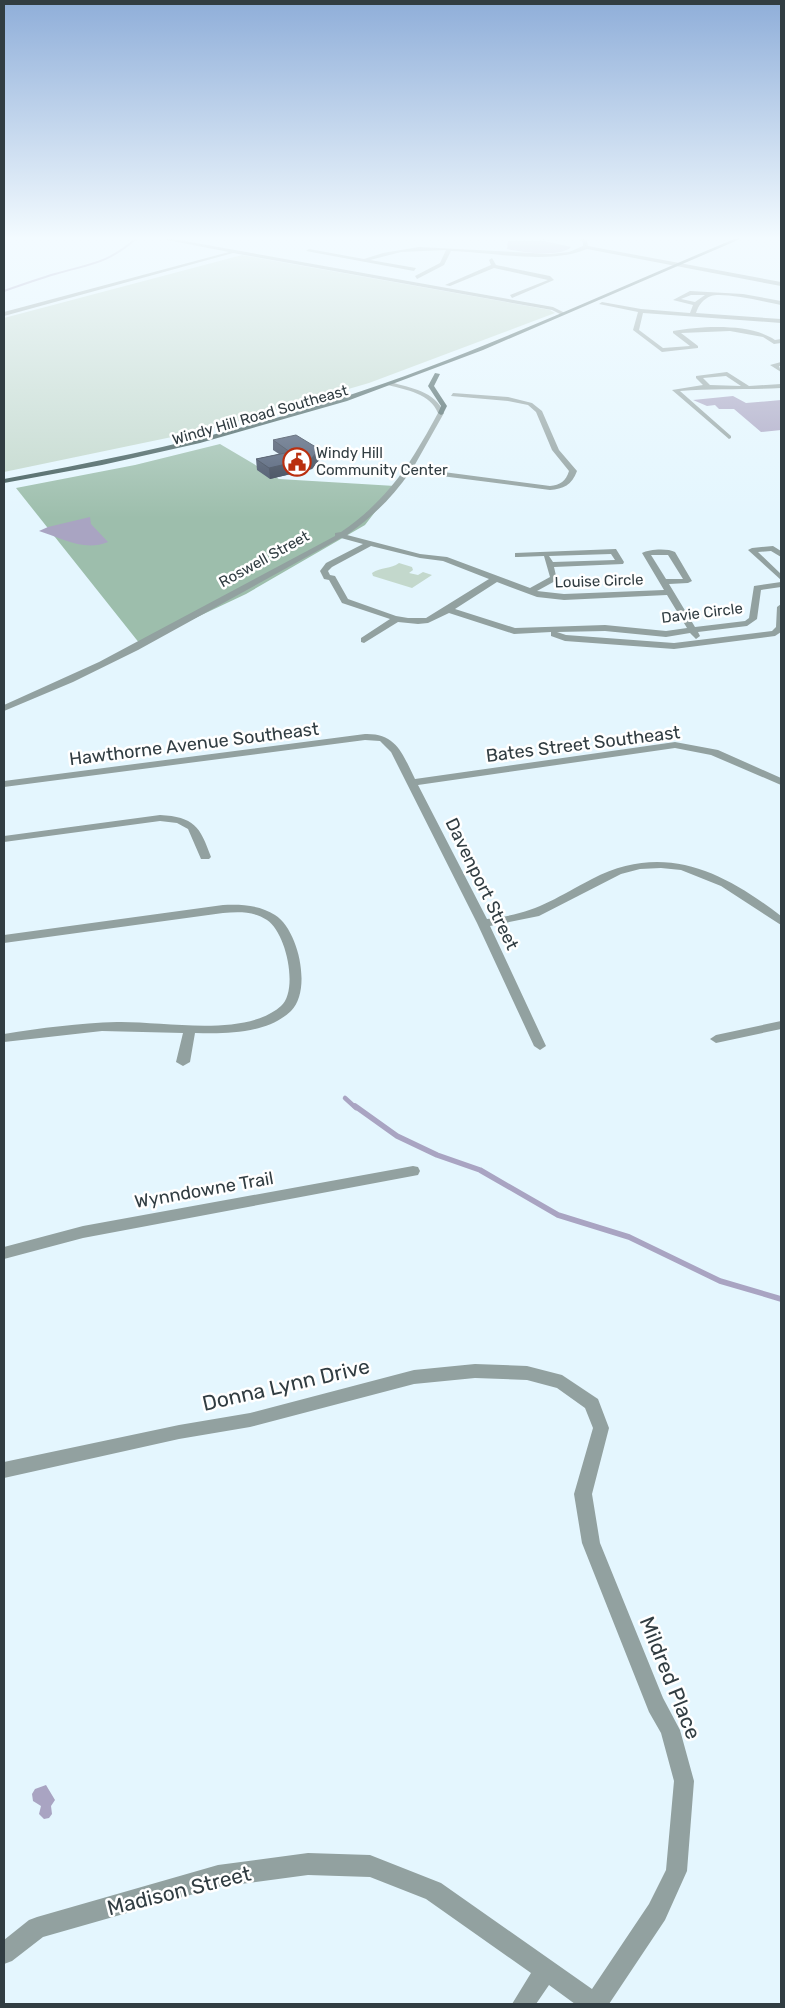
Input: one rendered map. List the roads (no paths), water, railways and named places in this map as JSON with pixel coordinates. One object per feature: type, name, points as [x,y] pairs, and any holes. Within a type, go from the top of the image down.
[{"type":"main road","name":"Windy Hill Road Southeast","points":[[4,481],[195,441],[302,412],[390,384],[519,331]]},
{"type":"main road","points":[[529,336],[534,331]]},
{"type":"main road","name":"Windy Hill Road Southeast","points":[[4,488],[146,460],[312,417],[437,374],[541,331]]},
{"type":"main road","points":[[437,374],[431,386],[445,407],[441,413]]},
{"type":"street","points":[[637,331],[662,350],[696,347],[675,332],[700,331]]},
{"type":"street","points":[[734,331],[765,336],[774,342],[781,341]]},
{"type":"street","points":[[781,364],[773,365],[781,370]]},
{"type":"street","points":[[708,386],[698,377],[727,374],[748,388]]},
{"type":"street","points":[[390,384],[428,397],[437,404],[441,413]]},
{"type":"street","points":[[729,437],[674,391],[677,389],[708,386],[748,388],[781,386]]},
{"type":"street","points":[[408,470],[550,488],[561,487],[568,482],[573,471],[556,450],[536,409],[518,400],[453,395]]},
{"type":"street","name":"Roswell Street","points":[[4,708],[138,645],[303,556],[373,512],[386,499],[408,470],[441,413]]},
{"type":"street","name":"Louise Circle","points":[[338,535],[420,556],[444,559],[530,592],[564,597],[670,592]]},
{"type":"street","points":[[368,544],[329,566],[324,571],[326,575],[332,578],[345,601],[398,618],[411,621],[429,620],[495,579]]},
{"type":"street","name":"Davie Circle","points":[[447,609],[514,631],[605,628],[666,634],[751,621],[757,588],[780,584],[752,550],[774,548],[781,554]]},
{"type":"street","points":[[518,555],[613,551],[620,562],[550,565]]},
{"type":"street","points":[[664,582],[688,581],[671,552],[646,553],[693,630],[703,643]]},
{"type":"street","points":[[530,592],[553,580],[554,576],[544,554]]},
{"type":"street","points":[[303,556],[329,566]]},
{"type":"street","name":"Davie Circle","points":[[542,630],[575,638],[674,646],[775,632],[780,628],[781,607]]},
{"type":"street","points":[[364,640],[398,618]]},
{"type":"street","name":"Hawthorne Avenue Southeast","points":[[4,784],[365,737],[381,738],[387,741]]},
{"type":"street","name":"Davenport Street","points":[[387,741],[396,752],[483,923],[540,1046]]},
{"type":"street","name":"Bates Street Southeast","points":[[412,784],[675,745],[714,752],[781,782]]},
{"type":"street","points":[[4,839],[160,818],[175,818],[190,823],[196,830],[205,857]]},
{"type":"street","points":[[483,923],[516,919],[541,911],[617,872],[650,865],[669,865],[710,876],[742,892],[781,921]]},
{"type":"street","points":[[4,939],[238,908],[267,914],[276,921],[284,931],[297,980],[297,992],[290,1005],[274,1016],[257,1023],[230,1028],[104,1026],[63,1029],[4,1038]]},
{"type":"street","points":[[716,1039],[781,1025]]},
{"type":"street","points":[[183,1062],[190,1028]]},
{"type":"street","name":"Wynndowne Trail","points":[[4,1253],[83,1232],[413,1171]]},
{"type":"street","name":"Donna Lynn Drive","points":[[4,1470],[179,1432],[250,1420],[414,1377],[475,1371],[528,1373],[562,1382],[578,1394]]},
{"type":"street","name":"Mildred Place","points":[[578,1394],[592,1404],[601,1428],[583,1494],[591,1543],[656,1705],[670,1730],[684,1781],[676,1871],[657,1912],[595,2004]]},
{"type":"street","name":"Madison Street","points":[[4,1953],[36,1928],[218,1876],[308,1864],[370,1866],[433,1891],[595,2004]]},
{"type":"street","points":[[523,2004],[546,1970]]},
{"type":"waterway","points":[[345,1098],[356,1108]]},
{"type":"waterway","points":[[355,1106],[397,1136],[437,1155],[480,1170],[558,1215],[629,1237],[720,1281],[781,1299]]},
{"type":"place","name":"Windy Hill Community Center","points":[[297,462]]}]
